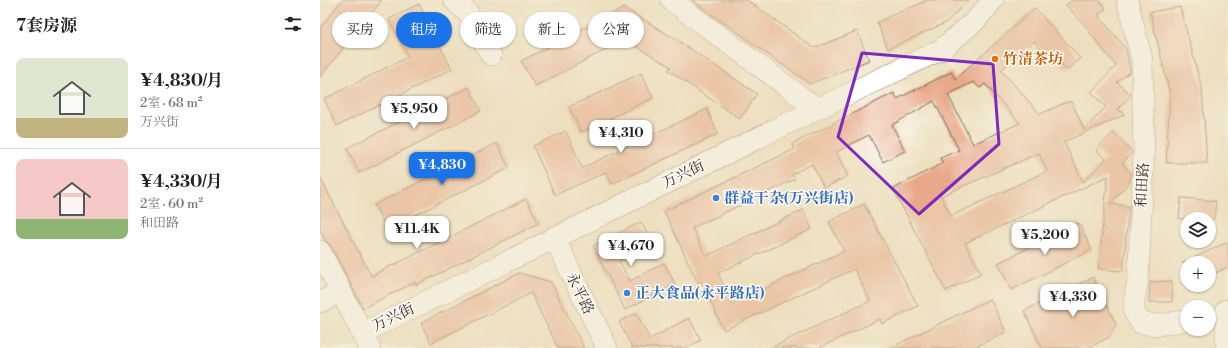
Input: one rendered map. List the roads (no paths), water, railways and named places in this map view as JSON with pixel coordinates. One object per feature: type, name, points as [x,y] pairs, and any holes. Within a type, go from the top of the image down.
[{"type":"street","points":[[454,0],[467,12],[491,55]]},
{"type":"street","points":[[671,0],[816,109]]},
{"type":"street","name":"万兴街","points":[[366,340],[554,237],[942,49],[975,21],[993,0]]},
{"type":"street","name":"和田路","points":[[1127,0],[1142,60],[1144,150],[1138,279],[1134,301],[1134,312],[1141,323],[1151,326],[1180,321]]},
{"type":"street","name":"永平路","points":[[554,237],[607,348]]},
{"type":"street","points":[[320,251],[366,340]]},
{"type":"street","points":[[320,302],[341,292]]},
{"type":"street","points":[[1221,311],[1226,348]]},
{"type":"place","name":"竹清茶坊","points":[[995,59]]},
{"type":"place","name":"群益干杂(万兴街店)","points":[[716,198]]},
{"type":"place","name":"正大食品(永平路店)","points":[[627,293]]}]
